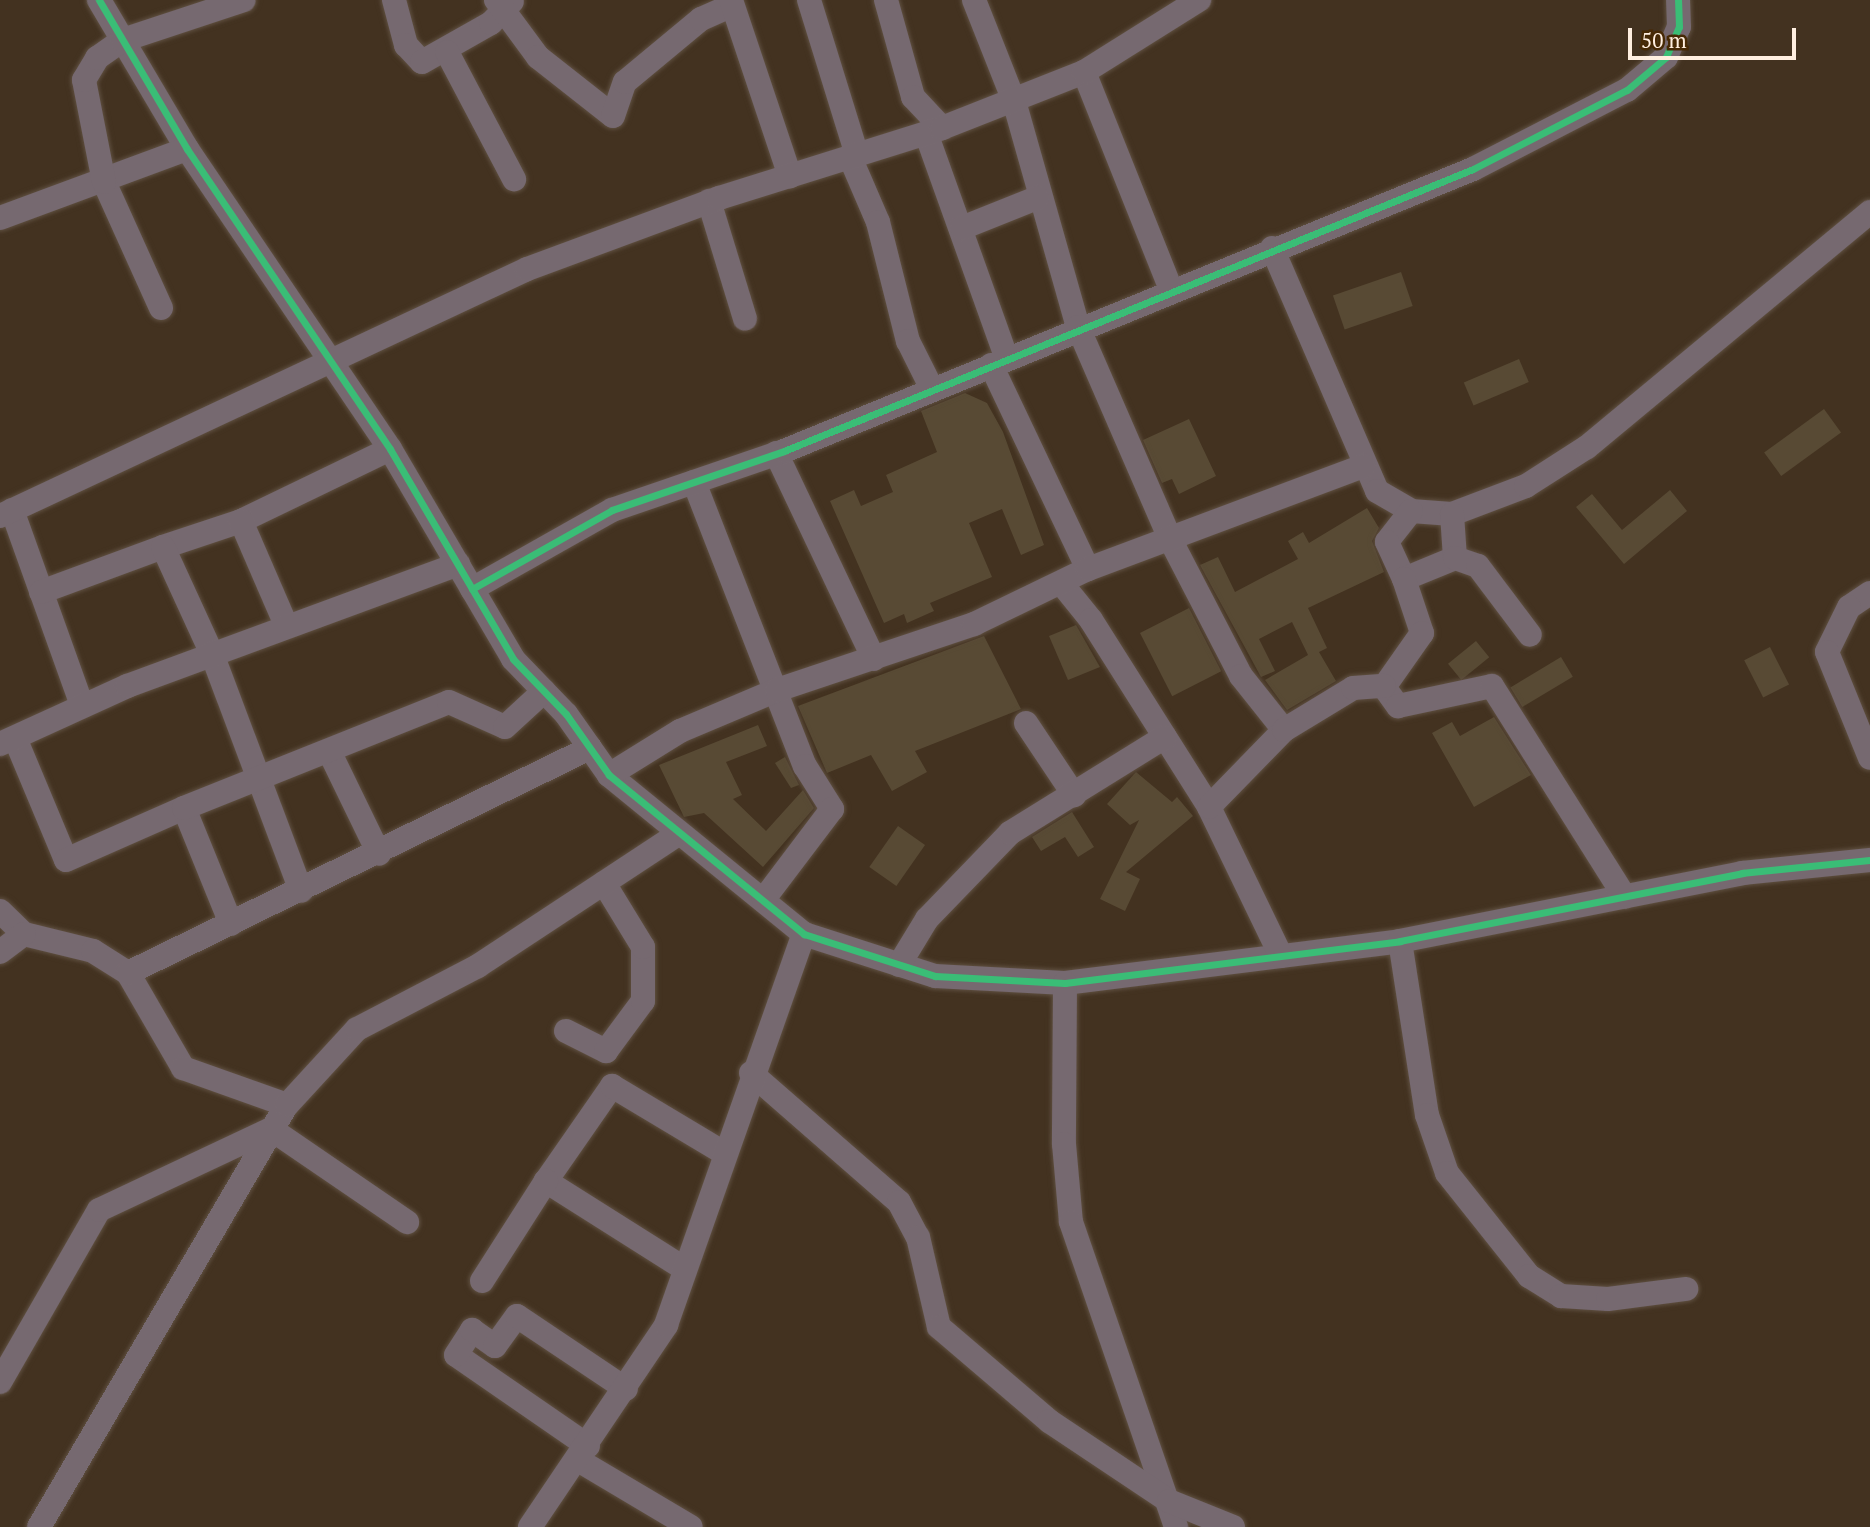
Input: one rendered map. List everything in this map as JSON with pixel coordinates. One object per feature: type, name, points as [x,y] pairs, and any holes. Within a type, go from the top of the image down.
[{"type":"street","points":[[99,0],[187,149],[328,365],[390,449],[513,659],[544,691],[609,775],[678,834],[764,898],[804,934],[935,976],[1065,983],[1400,941],[1742,873],[1870,860]]},
{"type":"street","points":[[161,308],[104,181],[84,80],[97,58],[123,40],[244,0]]},
{"type":"street","points":[[394,0],[412,58],[422,62],[447,52],[504,5],[538,57],[613,116],[625,82],[701,19],[732,3],[790,176]]},
{"type":"street","points":[[809,0],[853,156],[878,222],[908,341],[932,389]]},
{"type":"street","points":[[886,0],[913,97],[934,131],[999,362],[1088,569]]},
{"type":"street","points":[[974,0],[1014,102],[1037,198],[1078,327],[1170,540],[1241,676],[1284,730]]},
{"type":"street","points":[[82,706],[41,592],[6,513],[328,365],[527,269],[709,201],[934,131],[1014,102],[1084,72],[1199,0]]},
{"type":"street","points":[[472,589],[612,510],[776,453],[1272,248],[1474,169],[1627,90],[1666,57],[1679,27],[1678,0]]},
{"type":"street","points":[[447,52],[514,179]]},
{"type":"street","points":[[1084,72],[1171,290]]},
{"type":"street","points":[[0,218],[187,149]]},
{"type":"street","points":[[962,228],[1037,198]]},
{"type":"street","points":[[709,201],[745,319]]},
{"type":"street","points":[[1272,248],[1363,466],[1377,491],[1411,511],[1452,514],[1526,486],[1587,447],[1870,212]]},
{"type":"street","points":[[41,592],[241,521],[390,449]]},
{"type":"street","points":[[776,453],[874,659]]},
{"type":"street","points":[[609,775],[680,730],[776,690],[874,659],[1062,584],[1088,569],[1363,466]]},
{"type":"street","points":[[694,482],[805,766],[832,809],[764,898]]},
{"type":"street","points":[[1384,686],[1422,633],[1404,579],[1387,542],[1411,511]]},
{"type":"street","points":[[1452,514],[1455,558]]},
{"type":"street","points":[[241,521],[286,625]]},
{"type":"street","points":[[163,547],[212,654],[302,891]]},
{"type":"street","points":[[1404,579],[1455,558],[1478,566],[1530,635]]},
{"type":"street","points":[[458,564],[212,654],[82,706],[7,741],[66,860],[184,808],[330,753],[449,702],[505,727],[544,691]]},
{"type":"street","points":[[1062,584],[1209,807],[1281,956]]},
{"type":"street","points":[[1870,593],[1849,607],[1827,652],[1870,758]]},
{"type":"street","points":[[1209,807],[1284,730],[1353,688],[1384,686]]},
{"type":"street","points":[[1384,686],[1398,706],[1492,686],[1625,897]]},
{"type":"street","points":[[1026,723],[1074,795]]},
{"type":"street","points":[[899,965],[927,919],[1010,833],[1165,737]]},
{"type":"street","points":[[128,973],[379,854],[590,748]]},
{"type":"street","points":[[330,753],[379,854]]},
{"type":"street","points":[[184,808],[231,925]]},
{"type":"street","points":[[39,1527],[287,1105],[358,1029],[478,966],[678,834]]},
{"type":"street","points":[[566,1031],[606,1051],[643,1001],[643,947],[604,883]]},
{"type":"street","points":[[0,911],[24,934],[93,951],[128,973],[183,1068],[287,1105]]},
{"type":"street","points":[[0,952],[24,934]]},
{"type":"street","points":[[530,1527],[583,1453],[666,1325],[751,1073],[804,934]]},
{"type":"street","points":[[1400,941],[1427,1115],[1447,1173],[1529,1276],[1561,1296],[1608,1300],[1686,1289]]},
{"type":"street","points":[[1065,983],[1064,1144],[1071,1222],[1176,1527]]},
{"type":"street","points":[[751,1073],[899,1202],[918,1237],[939,1326],[1049,1421],[1168,1501],[1233,1527]]},
{"type":"street","points":[[482,1281],[546,1181],[612,1086],[724,1153]]},
{"type":"street","points":[[271,1129],[407,1222]]},
{"type":"street","points":[[0,1382],[99,1210],[271,1129]]},
{"type":"street","points":[[546,1181],[685,1269]]},
{"type":"street","points":[[626,1389],[517,1316],[495,1346],[472,1329],[456,1355],[583,1453],[691,1527]]},
{"type":"building","points":[[1401,272],[1413,306],[1345,329],[1333,295]]},
{"type":"building","points":[[1519,359],[1529,382],[1474,405],[1464,382]]},
{"type":"building","points":[[965,393],[987,403],[1003,432],[1044,545],[1021,555],[1002,509],[969,523],[992,577],[930,603],[934,611],[907,623],[904,614],[884,623],[830,501],[854,490],[861,506],[893,492],[886,475],[937,452],[921,411]]},
{"type":"building","points":[[1824,409],[1841,432],[1781,476],[1764,452]]},
{"type":"building","points":[[1189,419],[1216,476],[1179,494],[1172,479],[1162,483],[1143,440]]},
{"type":"building","points":[[1670,490],[1687,511],[1624,564],[1576,507],[1592,494],[1622,530]]},
{"type":"building","points":[[1367,508],[1379,528],[1372,541],[1384,572],[1308,608],[1327,648],[1319,652],[1336,681],[1287,710],[1265,680],[1308,655],[1292,622],[1259,639],[1275,671],[1261,677],[1200,565],[1218,557],[1235,592],[1298,559],[1288,541],[1303,532],[1309,543]]},
{"type":"building","points":[[1189,608],[1221,671],[1172,696],[1140,633]]},
{"type":"building","points":[[1076,625],[1100,667],[1068,680],[1049,636]]},
{"type":"building","points":[[984,636],[1021,709],[915,751],[927,772],[892,791],[871,755],[827,773],[798,706]]},
{"type":"building","points":[[1476,641],[1489,657],[1461,680],[1448,664]]},
{"type":"building","points":[[1770,647],[1789,684],[1763,698],[1744,660]]},
{"type":"building","points":[[1561,657],[1573,677],[1522,707],[1510,687]]},
{"type":"building","points":[[1494,717],[1531,775],[1474,807],[1432,733],[1452,722],[1460,736]]},
{"type":"building","points":[[758,725],[767,746],[726,762],[742,795],[733,799],[766,831],[803,790],[814,808],[763,867],[704,813],[684,817],[659,765]]},
{"type":"building","points":[[785,757],[799,785],[791,788],[775,763]]},
{"type":"building","points":[[1136,772],[1172,802],[1177,797],[1193,816],[1126,872],[1140,879],[1125,911],[1100,899],[1139,820],[1130,825],[1107,804]]},
{"type":"building","points":[[1072,812],[1094,847],[1078,857],[1065,837],[1041,851],[1032,837]]},
{"type":"building","points":[[898,826],[925,845],[896,886],[869,867]]},
{"type":"cycle path","points":[[99,0],[187,149],[390,449],[513,659],[566,714],[609,775],[804,934],[935,976],[1065,983],[1400,941],[1742,873],[1870,860]]},
{"type":"cycle path","points":[[472,589],[612,510],[784,451],[1473,169],[1627,90],[1666,57],[1679,27],[1678,0]]}]
